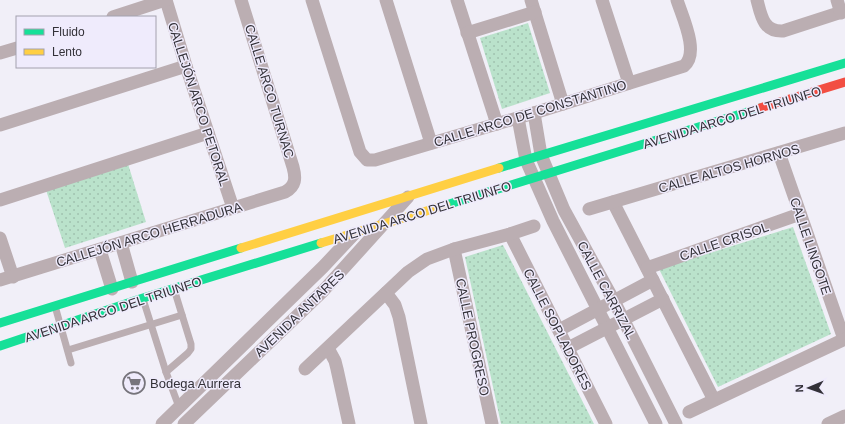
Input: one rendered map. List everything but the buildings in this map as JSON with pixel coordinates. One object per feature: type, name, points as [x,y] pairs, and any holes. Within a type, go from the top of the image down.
[{"type":"street","points":[[116,16],[166,0]]},
{"type":"street","name":"CALLEJÓN ARCO PETORAL","points":[[166,0],[233,208]]},
{"type":"street","name":"CALLE ARCO TURNAC","points":[[241,0],[293,167],[295,175],[294,183]]},
{"type":"street","name":"CALLE ARCO DE CONSTANTINO","points":[[312,0],[360,152],[368,160],[384,158],[684,66],[689,60],[691,45],[677,0]]},
{"type":"street","points":[[386,0],[431,143]]},
{"type":"street","points":[[457,0],[498,124]]},
{"type":"street","points":[[602,0],[629,83]]},
{"type":"street","points":[[757,0],[763,20],[767,26],[777,31],[783,31],[843,12],[837,0]]},
{"type":"street","points":[[467,33],[533,6],[563,104]]},
{"type":"street","points":[[0,53],[16,48]]},
{"type":"street","name":"AVENIDA ARCO DEL TRIUNFO","points":[[0,323],[541,155],[845,63]]},
{"type":"street","points":[[0,125],[186,66]]},
{"type":"street","name":"AVENIDA ARCO DEL TRIUNFO","points":[[0,346],[143,298],[845,82]]},
{"type":"street","name":"CALLE CARRIZAL","points":[[534,113],[541,155],[564,210],[624,319],[676,424]]},
{"type":"street","name":"CALLE CARRIZAL","points":[[518,118],[526,160],[553,221],[656,424]]},
{"type":"street","points":[[0,200],[208,133]]},
{"type":"street","name":"CALLE ALTOS HORNOS","points":[[589,209],[845,134]]},
{"type":"street","name":"CALLE LINGOTE","points":[[779,153],[844,339]]},
{"type":"street","name":"CALLEJÓN ARCO HERRADURA","points":[[0,280],[285,192],[291,188],[294,183]]},
{"type":"street","name":"AVENIDA ANTARES","points":[[184,424],[323,291],[408,197]]},
{"type":"street","points":[[613,202],[714,400]]},
{"type":"street","name":"AVENIDA ANTARES","points":[[162,424],[324,267],[378,206]]},
{"type":"street","name":"CALLE CRISOL","points":[[647,268],[800,214]]},
{"type":"street","points":[[305,369],[417,264],[427,258],[454,249],[534,226]]},
{"type":"street","name":"CALLE SOPLADORES","points":[[510,234],[606,424]]},
{"type":"street","points":[[0,238],[13,277]]},
{"type":"street","points":[[121,243],[132,282]]},
{"type":"street","name":"CALLE PROGRESO","points":[[454,249],[492,424]]},
{"type":"street","points":[[100,250],[112,289]]},
{"type":"street","points":[[559,330],[653,280]]},
{"type":"street","points":[[386,293],[395,305],[399,317],[421,424]]},
{"type":"street","points":[[568,348],[663,299]]},
{"type":"street","points":[[689,412],[844,339]]},
{"type":"street","points":[[328,348],[338,369],[349,424]]},
{"type":"street","points":[[830,424],[845,416]]},
{"type":"lane","points":[[166,372],[191,349],[191,344],[174,289]]},
{"type":"lane","points":[[143,298],[166,372],[179,407]]},
{"type":"lane","points":[[55,306],[71,363]]},
{"type":"lane","points":[[68,350],[182,315]]},
{"type":"green space","points":[[528,23],[550,93],[502,109],[480,38]]},
{"type":"green space","points":[[128,164],[146,222],[65,248],[46,190]]},
{"type":"green space","points":[[793,227],[831,334],[718,387],[659,269]]},
{"type":"green space","points":[[503,245],[594,424],[501,424],[465,257]]},
{"type":"traffic: fast","points":[[499,168],[845,63]]},
{"type":"traffic: fast","points":[[446,205],[760,108]]},
{"type":"traffic: fast","points":[[0,346],[143,298],[321,243]]},
{"type":"traffic: fast","points":[[0,323],[241,248]]},
{"type":"traffic: slow","points":[[241,248],[499,168]]},
{"type":"traffic: slow","points":[[321,243],[446,205]]},
{"type":"traffic: jam","points":[[760,108],[845,82]]},
{"type":"place","name":"Bodega Aurrera","points":[[134,383]]}]
